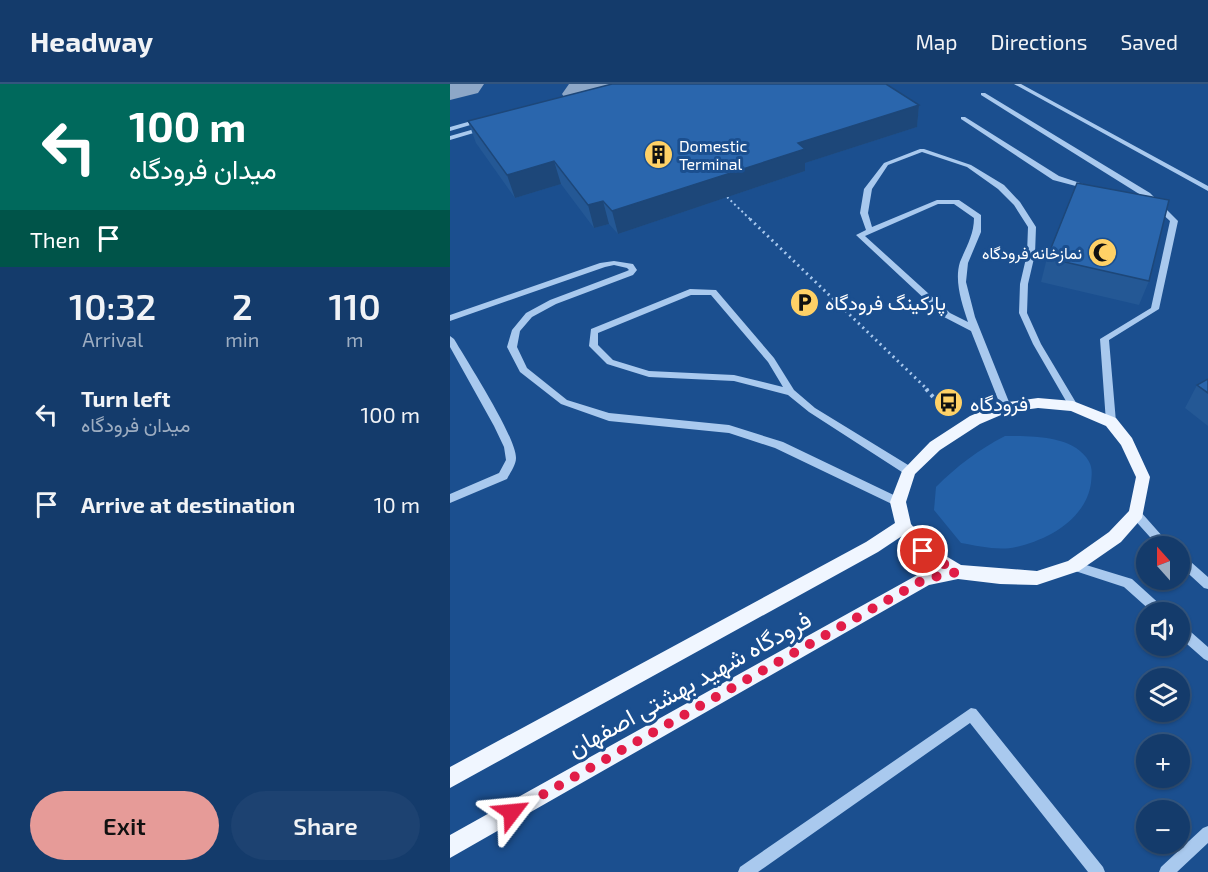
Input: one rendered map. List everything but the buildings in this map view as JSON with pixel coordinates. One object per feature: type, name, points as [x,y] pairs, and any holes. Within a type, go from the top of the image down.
[{"type":"main road","points":[[1038,402],[1073,406],[1111,422],[1127,442],[1143,477],[1136,514],[1115,537],[1073,566],[1037,578],[957,572],[923,551],[904,526],[898,502],[909,471],[935,446],[975,420],[1006,407],[1038,402]]},
{"type":"main road","name":"فرودگاه شهید بهشتی اصفهان","points":[[450,778],[872,547],[904,526]]},
{"type":"main road","name":"فرودگاه شهید بهشتی اصفهان","points":[[450,847],[925,579],[957,572]]},
{"type":"street","points":[[1017,84],[1208,189]]},
{"type":"street","points":[[982,94],[1147,195],[1174,221],[1155,309],[1104,339],[1111,422]]},
{"type":"street","points":[[450,129],[494,117]]},
{"type":"street","points":[[963,118],[1056,178],[1095,189]]},
{"type":"street","points":[[450,138],[495,126]]},
{"type":"street","points":[[869,229],[864,213],[868,189],[886,164],[921,150],[969,166],[1001,187],[1017,204],[1032,227],[1032,254],[1024,284],[1023,314],[1037,344],[1073,406]]},
{"type":"street","points":[[1126,194],[1147,195]]},
{"type":"street","points":[[977,330],[946,315],[860,235],[869,229],[937,202],[956,202],[978,217],[979,230],[962,270],[964,297],[977,330],[1006,407]]},
{"type":"street","points":[[450,318],[603,265],[630,266],[633,270],[630,273],[553,302],[529,315],[516,330],[513,347],[523,370],[564,402],[609,417],[729,429],[779,445],[898,502]]},
{"type":"street","points":[[791,392],[734,378],[650,374],[610,362],[593,346],[594,331],[690,292],[713,292],[771,360],[791,392],[812,410],[909,471]]},
{"type":"street","points":[[450,339],[499,426],[511,460],[503,476],[450,499]]},
{"type":"street","points":[[1136,514],[1156,536]]},
{"type":"street","points":[[1073,566],[1128,583],[1149,602]]},
{"type":"street","points":[[1190,568],[1208,584]]},
{"type":"street","points":[[1190,639],[1208,655]]},
{"type":"street","points":[[745,872],[971,714],[1098,872]]},
{"type":"street","points":[[1166,872],[1208,832]]},
{"type":"path","points":[[727,197],[936,398],[960,430]]},
{"type":"shaded area","points":[[1005,436],[1048,438],[1070,444],[1079,450],[1091,466],[1088,496],[1074,517],[1064,526],[1028,544],[988,548],[961,543],[934,510],[936,487],[968,459]]},
{"type":"taxiway","points":[[450,88],[463,84]]},
{"type":"taxiway","points":[[583,94],[591,84]]},
{"type":"place","name":"Domestic Terminal","points":[[658,154]]},
{"type":"place","name":"نمازخانه فرودگاه","points":[[1103,252]]},
{"type":"place","name":"پارکینگ فرودگاه","points":[[804,302]]},
{"type":"place","name":"فرودگاه","points":[[949,403]]},
{"type":"route","points":[[512,812],[925,579],[957,572],[923,551]]}]
